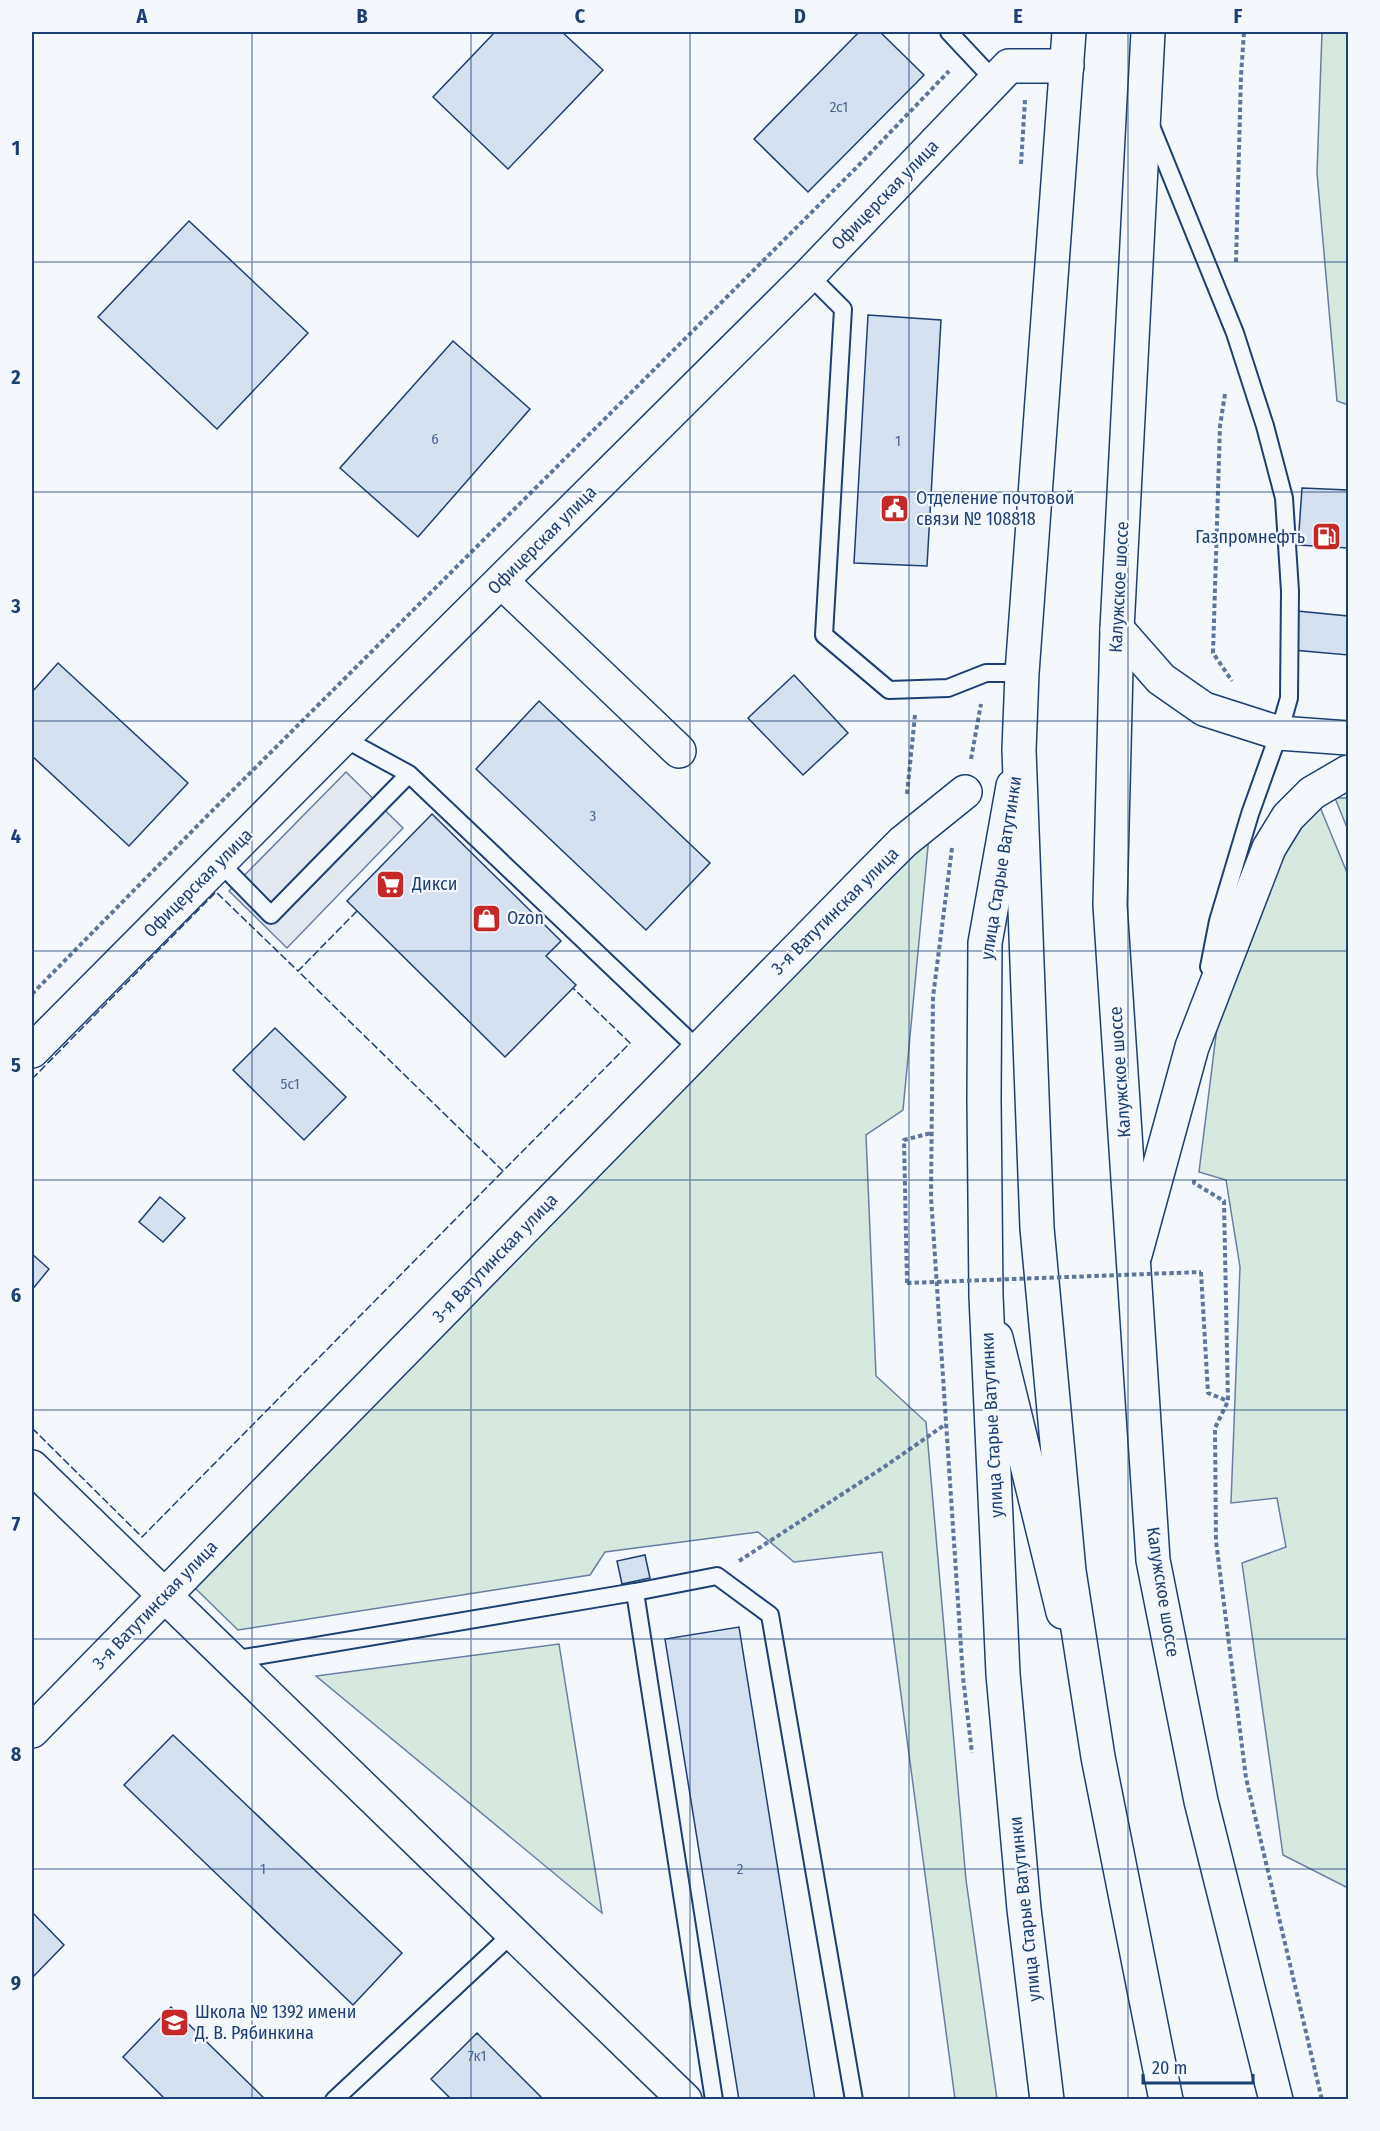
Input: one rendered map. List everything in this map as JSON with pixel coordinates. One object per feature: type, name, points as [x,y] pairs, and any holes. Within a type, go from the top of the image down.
[{"type":"main road","points":[[1069,32],[1022,673],[1020,750],[1037,1228],[1069,1571],[1098,1757],[1166,2100]]},
{"type":"main road","name":"Калужское шоссе","points":[[1148,32],[1117,629],[1110,905],[1132,1264],[1153,1560],[1201,1801],[1276,2100]]},
{"type":"main road","name":"Офицерская улица","points":[[32,1051],[809,275],[1009,66],[1067,66]]},
{"type":"main road","points":[[501,581],[680,752]]},
{"type":"main road","points":[[1117,629],[1161,678],[1204,709],[1279,733],[1348,738]]},
{"type":"main road","name":"улица Старые Ватутинки","points":[[1020,750],[985,943],[986,1296],[1003,1674],[1024,1909],[1047,2100]]},
{"type":"main road","points":[[1132,1264],[1192,1047],[1269,848],[1288,817],[1312,793],[1348,772]]},
{"type":"main road","name":"3-я Ватутинская улица","points":[[32,1731],[903,842],[965,792]]},
{"type":"main road","points":[[986,1296],[1098,1757]]},
{"type":"main road","points":[[32,1467],[685,2100]]},
{"type":"lane","points":[[949,32],[994,81]]},
{"type":"lane","points":[[1144,108],[1235,333],[1264,426],[1284,498],[1290,591],[1290,698],[1250,814],[1218,921],[1192,1047]]},
{"type":"lane","points":[[809,275],[843,309],[824,635],[889,690],[948,688],[986,673],[1022,673]]},
{"type":"lane","points":[[343,738],[409,774],[699,1050]]},
{"type":"lane","points":[[219,862],[271,915],[409,774]]},
{"type":"lane","points":[[232,1660],[717,1576],[770,1615],[854,2100]]},
{"type":"lane","points":[[635,1592],[714,2100]]},
{"type":"lane","points":[[334,2100],[513,1933]]},
{"type":"path","points":[[32,994],[204,819],[857,167],[968,51]]},
{"type":"path","points":[[965,792],[986,673]]},
{"type":"path","points":[[903,842],[918,689]]},
{"type":"path","points":[[931,1133],[904,1140],[907,1283],[1201,1272],[1208,1393],[1228,1401]]},
{"type":"path","points":[[1196,1171],[1194,1183],[1224,1201],[1228,1401],[1215,1428],[1216,1541],[1246,1778],[1322,2100]]},
{"type":"path","points":[[717,1576],[946,1424]]},
{"type":"shaded area","points":[[1322,32],[1348,32],[1348,405],[1337,401],[1317,173]]},
{"type":"shaded area","points":[[346,772],[403,828],[287,948],[229,891]]},
{"type":"shaded area","points":[[1335,798],[1348,798],[1348,830]]},
{"type":"shaded area","points":[[1320,807],[1348,875],[1348,1888],[1283,1855],[1242,1563],[1286,1547],[1277,1498],[1231,1503],[1240,1267],[1226,1180],[1199,1172],[1226,955],[1279,840]]},
{"type":"shaded area","points":[[929,836],[903,1110],[866,1135],[876,1376],[926,1422],[966,1880],[997,2099],[955,2099],[882,1552],[794,1562],[758,1532],[605,1552],[590,1575],[238,1630],[195,1588]]},
{"type":"shaded area","points":[[559,1644],[602,1913],[316,1676]]},
{"type":"building","points":[[495,32],[562,32],[603,70],[508,169],[433,97]]},
{"type":"building","points":[[859,32],[880,32],[924,75],[808,192],[754,139]]},
{"type":"building","points":[[189,221],[308,333],[217,429],[98,317]]},
{"type":"building","points":[[868,315],[941,320],[927,566],[854,563]]},
{"type":"building","points":[[453,341],[530,409],[418,537],[340,468]]},
{"type":"building","points":[[1302,488],[1348,490],[1348,548],[1298,545]]},
{"type":"building","points":[[1297,611],[1348,616],[1348,655],[1293,650]]},
{"type":"building","points":[[58,663],[188,783],[129,846],[32,756],[32,692]]},
{"type":"building","points":[[794,675],[848,733],[803,775],[748,718]]},
{"type":"building","points":[[539,701],[710,863],[646,930],[476,769]]},
{"type":"building","points":[[432,814],[561,941],[546,956],[576,985],[505,1057],[347,901]]},
{"type":"building","points":[[275,1028],[346,1097],[304,1140],[233,1070]]},
{"type":"building","points":[[160,1197],[185,1218],[163,1242],[139,1222]]},
{"type":"building","points":[[32,1254],[49,1269],[32,1290]]},
{"type":"building","points":[[645,1555],[650,1578],[622,1584],[617,1561]]},
{"type":"building","points":[[739,1627],[815,2100],[739,2100],[665,1639]]},
{"type":"building","points":[[173,1735],[402,1953],[353,2005],[124,1785]]},
{"type":"building","points":[[32,1912],[64,1945],[32,1978]]},
{"type":"building","points":[[171,2007],[266,2100],[166,2100],[123,2057]]},
{"type":"building","points":[[477,2033],[544,2100],[452,2100],[431,2079]]},
{"type":"fence","points":[[32,1079],[216,892],[298,971]]},
{"type":"fence","points":[[357,911],[298,971],[503,1171],[630,1043],[573,988]]},
{"type":"fence","points":[[32,1428],[142,1537],[503,1171]]},
{"type":"place","name":"Отделение почтовой связи № 108818","points":[[895,508]]},
{"type":"place","name":"Газпромнефть","points":[[1326,537]]},
{"type":"place","name":"Дикси","points":[[391,884]]},
{"type":"place","name":"Ozon","points":[[486,918]]},
{"type":"place","name":"Школа № 1392 имени Д. В. Рябинкина","points":[[174,2022]]}]
